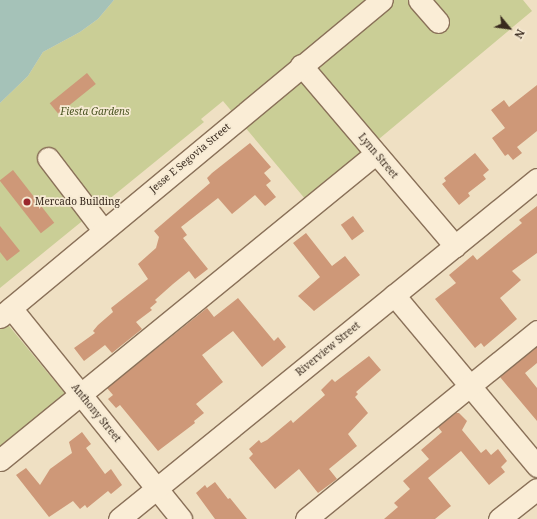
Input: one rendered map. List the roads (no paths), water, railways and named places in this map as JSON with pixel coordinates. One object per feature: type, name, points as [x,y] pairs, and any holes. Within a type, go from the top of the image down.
[{"type":"street","name":"Jesse E Segovia Street","points":[[5,313],[301,65],[382,0]]},
{"type":"street","points":[[419,0],[438,22]]},
{"type":"street","name":"Lynn Street","points":[[301,65],[455,246]]},
{"type":"street","points":[[0,460],[376,153]]},
{"type":"street","points":[[48,158],[104,230]]},
{"type":"street","name":"Riverview Street","points":[[119,519],[537,179]]},
{"type":"street","points":[[394,295],[469,387],[537,466]]},
{"type":"street","name":"Anthony Street","points":[[5,313],[80,394],[181,519]]},
{"type":"street","points":[[306,519],[537,331]]},
{"type":"street","points":[[499,519],[537,489]]},
{"type":"water","points":[[0,0],[114,0],[98,19],[80,32],[43,52],[28,76],[0,103]]},
{"type":"place","name":"Mercado Building","points":[[27,202]]},
{"type":"park label","name":"Fiesta Gardens","points":[[95,112]]}]
